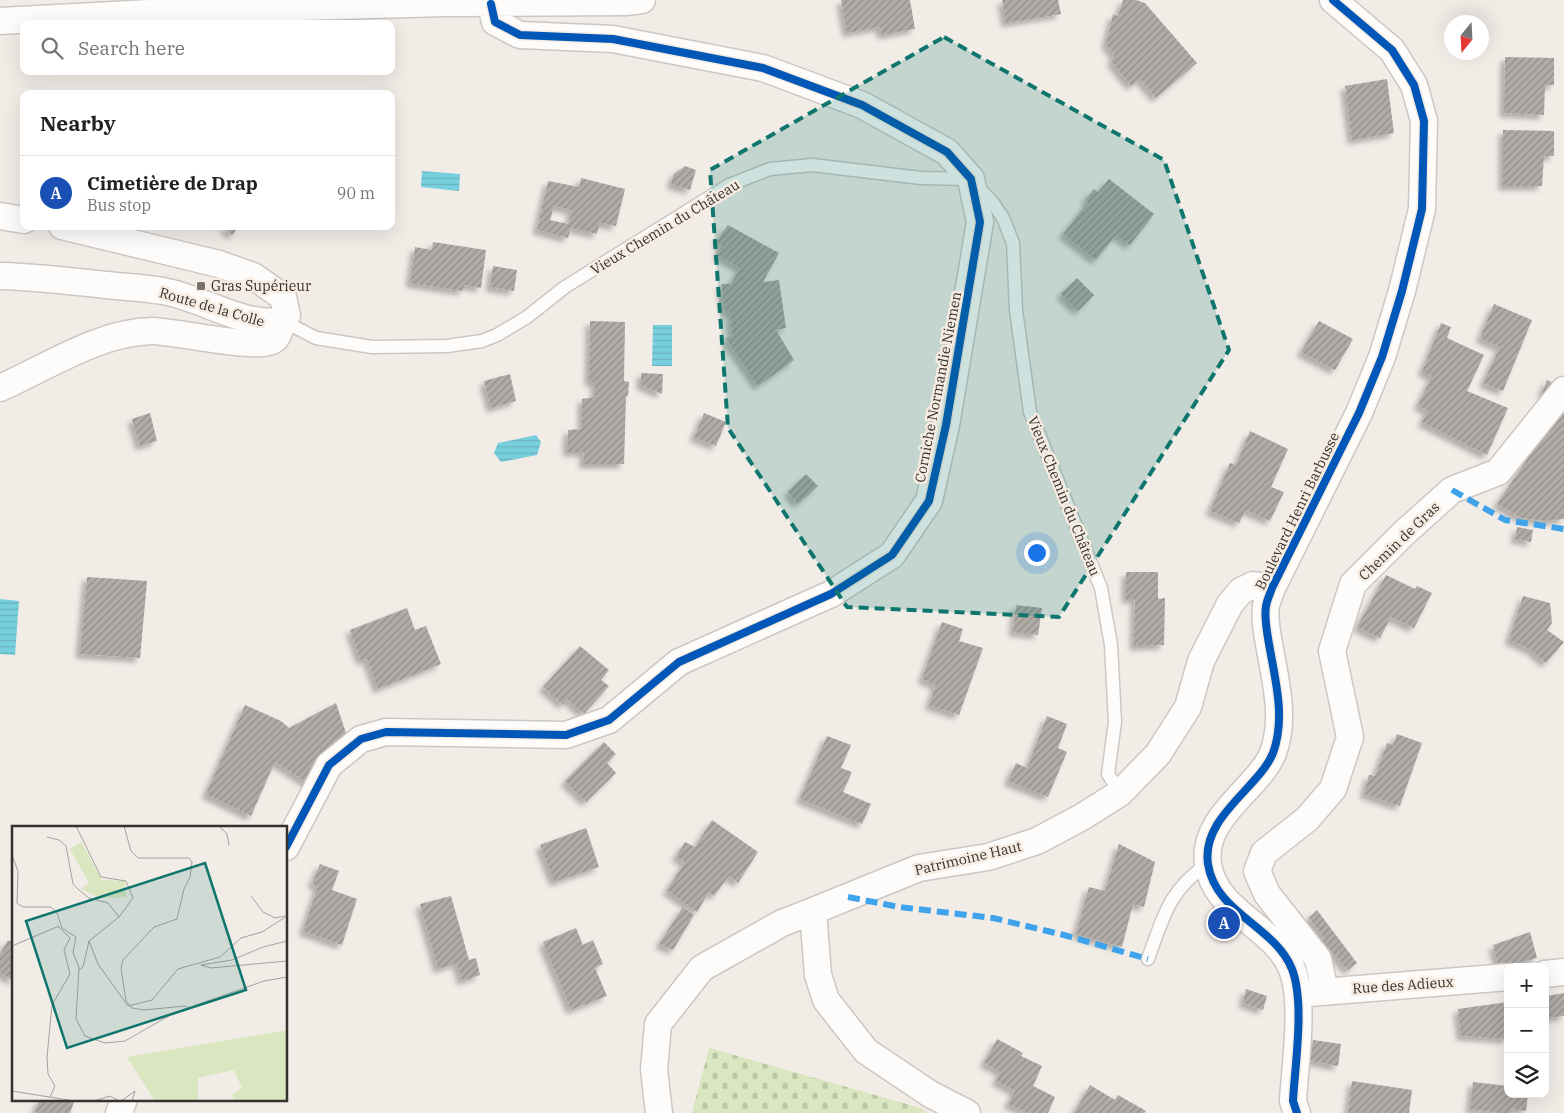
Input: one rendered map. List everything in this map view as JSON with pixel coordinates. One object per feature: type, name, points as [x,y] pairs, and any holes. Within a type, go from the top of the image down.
[{"type":"street","points":[[0,21],[224,9],[446,3],[625,2],[642,0]]},
{"type":"street","name":"Boulevard Henri Barbusse","points":[[1297,1113],[1293,1101],[1298,994],[1292,969],[1284,954],[1270,938],[1222,896],[1212,880],[1208,863],[1210,845],[1219,822],[1238,796],[1261,773],[1273,754],[1278,737],[1280,714],[1267,630],[1266,608],[1272,588],[1359,413],[1382,357],[1402,292],[1422,209],[1424,121],[1414,85],[1392,50],[1333,0]]},
{"type":"street","name":"Corniche Normandie Niemen","points":[[288,843],[329,765],[362,739],[386,732],[566,735],[609,720],[679,662],[830,594],[892,555],[929,501],[946,425],[980,222],[971,179],[947,152],[862,105],[763,68],[613,39],[520,35],[495,22],[491,4]]},
{"type":"street","points":[[0,216],[20,219]]},
{"type":"street","name":"Route de la Colle","points":[[0,276],[29,277],[163,291],[206,303],[244,318],[267,324],[283,322],[287,315],[283,297],[253,276],[219,264],[79,230]]},
{"type":"street","points":[[0,388],[95,342],[122,333],[153,331],[197,335],[248,344],[266,343],[275,339],[283,322]]},
{"type":"street","name":"Chemin de Gras","points":[[1325,991],[1318,960],[1266,894],[1257,871],[1264,853],[1307,820],[1333,789],[1350,736],[1332,652],[1354,584],[1403,534],[1452,490],[1498,472],[1564,390]]},
{"type":"street","name":"Patrimoine Haut","points":[[659,1113],[654,1070],[658,1024],[702,968],[782,923],[919,868],[988,857],[1037,841],[1082,817],[1120,793],[1158,754],[1188,707],[1200,661],[1230,604],[1241,591],[1253,585],[1272,588]]},
{"type":"street","points":[[814,911],[818,975],[826,1000],[866,1051],[930,1094],[967,1113]]},
{"type":"street","points":[[1549,974],[1564,972]]},
{"type":"street","name":"Rue des Adieux","points":[[1298,994],[1504,977]]},
{"type":"street","points":[[119,1113],[124,1100]]},
{"type":"lane","name":"Vieux Chemin du Château","points":[[283,322],[316,338],[372,347],[446,346],[482,341],[497,335],[527,317],[565,287],[728,185],[770,169],[812,165],[921,178],[971,179],[994,203],[1003,218],[1013,243],[1016,310],[1030,412],[1101,588],[1111,645],[1115,722],[1108,774],[1120,793]]},
{"type":"lane","points":[[1148,959],[1169,902],[1191,875],[1208,863]]},
{"type":"highlighted area","points":[[944,37],[1164,160],[1229,350],[1059,617],[847,607],[728,428],[710,170]]},
{"type":"green space","points":[[709,1048],[921,1108],[927,1113],[692,1113]]},
{"type":"water","points":[[422,171],[460,174],[459,191],[421,187]]},
{"type":"water","points":[[653,325],[672,325],[672,366],[652,366]]},
{"type":"water","points":[[536,435],[541,442],[537,455],[501,462],[494,453],[498,443]]},
{"type":"water","points":[[0,599],[19,601],[15,655],[0,654]]},
{"type":"building","points":[[841,0],[910,0],[915,29],[882,35],[880,27],[847,33]]},
{"type":"building","points":[[1002,0],[1058,0],[1061,14],[1006,23]]},
{"type":"building","points":[[1123,0],[1136,0],[1145,3],[1197,63],[1156,98],[1140,79],[1131,86],[1111,61],[1115,56],[1106,44],[1113,14],[1118,16]]},
{"type":"building","points":[[1505,57],[1554,58],[1554,85],[1545,85],[1544,115],[1504,113]]},
{"type":"building","points":[[1387,79],[1394,133],[1352,140],[1345,86]]},
{"type":"building","points":[[1503,130],[1554,131],[1554,156],[1544,156],[1542,186],[1503,186]]},
{"type":"building","points":[[685,166],[696,170],[690,190],[673,185],[671,182],[674,174]]},
{"type":"building","points":[[581,178],[625,189],[616,226],[600,223],[597,234],[571,228],[568,238],[537,230],[548,181],[579,187]],"holes":[[[554,206],[572,210],[568,224],[550,220]]]},
{"type":"building","points":[[1109,179],[1154,214],[1130,245],[1116,235],[1096,260],[1063,234],[1088,202],[1085,200],[1094,189],[1098,192]]},
{"type":"building","points":[[728,225],[779,253],[763,282],[779,280],[786,328],[776,330],[794,360],[758,386],[726,339],[732,335],[730,312],[725,312],[721,284],[731,284],[740,268],[717,255],[722,245],[716,242]]},
{"type":"building","points":[[227,230],[236,230],[232,235]]},
{"type":"building","points":[[433,242],[486,250],[481,288],[464,285],[463,291],[410,283],[415,247],[432,250]]},
{"type":"building","points":[[493,266],[517,270],[514,291],[490,287]]},
{"type":"building","points":[[1077,278],[1094,295],[1078,311],[1061,294]]},
{"type":"building","points":[[1494,304],[1532,320],[1503,391],[1483,383],[1500,347],[1480,338]]},
{"type":"building","points":[[590,321],[625,322],[624,381],[629,382],[628,396],[626,396],[624,464],[583,464],[584,452],[567,452],[568,430],[582,429],[582,399],[595,397],[595,382],[589,382]]},
{"type":"building","points":[[1319,321],[1353,339],[1335,370],[1301,352]]},
{"type":"building","points":[[1441,323],[1451,327],[1447,338],[1484,355],[1467,391],[1508,408],[1487,455],[1422,422],[1428,411],[1418,405],[1432,376],[1422,372]]},
{"type":"building","points":[[641,373],[663,374],[662,394],[641,385]]},
{"type":"building","points":[[510,374],[516,401],[491,408],[484,381]]},
{"type":"building","points":[[1547,380],[1555,384],[1550,397],[1542,393]]},
{"type":"building","points":[[1564,404],[1564,519],[1546,521],[1522,518],[1497,504]]},
{"type":"building","points":[[150,413],[157,441],[140,446],[132,419]]},
{"type":"building","points":[[704,413],[726,422],[716,446],[694,437]]},
{"type":"building","points":[[1250,431],[1288,449],[1271,487],[1284,492],[1270,521],[1246,510],[1239,523],[1210,511],[1230,463],[1236,465]]},
{"type":"building","points":[[806,474],[818,486],[798,504],[788,492]]},
{"type":"building","points":[[1517,527],[1533,530],[1531,542],[1515,539]]},
{"type":"building","points":[[1126,572],[1158,572],[1158,599],[1165,598],[1164,645],[1134,646],[1135,599],[1126,599]]},
{"type":"building","points":[[1386,575],[1415,589],[1417,586],[1432,593],[1414,628],[1391,617],[1380,638],[1357,627]]},
{"type":"building","points":[[87,577],[147,581],[140,658],[80,654]]},
{"type":"building","points":[[1523,596],[1550,603],[1552,623],[1547,630],[1564,642],[1546,663],[1531,650],[1509,640]]},
{"type":"building","points":[[1016,605],[1042,608],[1038,635],[1013,632]]},
{"type":"building","points":[[407,608],[415,630],[426,626],[441,664],[378,689],[367,659],[361,661],[350,630]]},
{"type":"building","points":[[942,622],[963,629],[959,641],[983,648],[959,715],[929,705],[936,685],[922,679]]},
{"type":"building","points":[[580,646],[609,670],[601,680],[609,686],[584,714],[567,699],[563,705],[543,687]]},
{"type":"building","points":[[336,703],[346,733],[311,785],[275,762],[251,816],[206,794],[245,705],[281,721],[289,728]]},
{"type":"building","points":[[1047,716],[1067,724],[1058,748],[1067,752],[1048,797],[1008,781],[1016,763],[1027,768]]},
{"type":"building","points":[[1397,734],[1422,743],[1400,806],[1364,794],[1369,775],[1375,776],[1387,743],[1393,745]]},
{"type":"building","points":[[827,736],[851,745],[841,768],[852,772],[843,792],[871,804],[862,824],[800,799]]},
{"type":"building","points":[[604,742],[616,754],[607,763],[616,773],[586,802],[565,781]]},
{"type":"building","points":[[712,820],[758,852],[738,883],[729,876],[714,896],[709,892],[697,912],[667,890],[685,862],[676,857],[685,842],[695,847]]},
{"type":"building","points":[[586,828],[599,867],[554,882],[540,845]]},
{"type":"building","points":[[1119,844],[1155,862],[1144,907],[1133,904],[1122,947],[1076,934],[1089,887],[1105,891]]},
{"type":"building","points":[[320,864],[339,871],[332,890],[357,899],[342,945],[303,931],[318,886],[312,884]]},
{"type":"building","points":[[451,896],[469,960],[476,958],[480,975],[462,981],[457,963],[438,969],[420,904]]},
{"type":"building","points":[[683,907],[694,915],[673,950],[659,944]]},
{"type":"building","points":[[1317,910],[1357,963],[1348,970],[1322,941],[1325,939],[1309,918]]},
{"type":"building","points":[[576,928],[583,945],[593,940],[603,964],[595,968],[607,996],[571,1010],[543,942]]},
{"type":"building","points":[[1530,932],[1537,958],[1518,963],[1504,963],[1504,967],[1499,968],[1493,945]]},
{"type":"building","points":[[8,940],[12,942],[12,980],[0,973],[0,954]]},
{"type":"building","points":[[1246,989],[1267,996],[1263,1010],[1243,1003]]},
{"type":"building","points":[[1564,993],[1564,1016],[1549,1018],[1549,996]]},
{"type":"building","points":[[1504,1003],[1504,1039],[1461,1036],[1458,1009]]},
{"type":"building","points":[[997,1039],[1023,1053],[1021,1056],[1042,1066],[1033,1086],[1055,1097],[1048,1113],[1029,1113],[1008,1104],[1015,1091],[996,1081],[1001,1072],[984,1063]]},
{"type":"building","points":[[1313,1040],[1341,1044],[1338,1066],[1310,1061]]},
{"type":"building","points":[[1352,1081],[1412,1090],[1409,1113],[1348,1113]]},
{"type":"building","points":[[1473,1082],[1504,1086],[1504,1098],[1528,1098],[1526,1111],[1511,1109],[1511,1113],[1500,1113],[1470,1109]]},
{"type":"building","points":[[1090,1085],[1115,1100],[1118,1095],[1146,1111],[1144,1113],[1074,1113]]},
{"type":"building","points":[[40,1100],[75,1100],[70,1113],[35,1112]]},
{"type":"marked path","points":[[1452,490],[1505,520],[1564,529]]},
{"type":"marked path","points":[[848,897],[899,907],[993,918],[1064,935],[1148,959]]},
{"type":"cycle path","points":[[1297,1113],[1293,1101],[1299,1016],[1296,983],[1292,969],[1284,954],[1273,941],[1233,907],[1222,895],[1213,881],[1208,864],[1208,847],[1213,832],[1222,817],[1266,766],[1273,753],[1277,740],[1279,712],[1266,625],[1265,611],[1267,602],[1272,588],[1359,413],[1382,357],[1402,291],[1422,209],[1424,121],[1414,85],[1392,50],[1333,0]]},
{"type":"cycle path","points":[[288,843],[329,765],[361,739],[386,732],[566,735],[609,720],[679,662],[831,594],[892,555],[929,501],[946,425],[980,222],[971,179],[947,152],[862,105],[763,68],[613,39],[520,35],[495,22],[491,4]]},
{"type":"place","name":"Gras Supérieur","points":[[201,286]]},
{"type":"place","name":"Cimetière de Drap","points":[[1224,923]]}]
